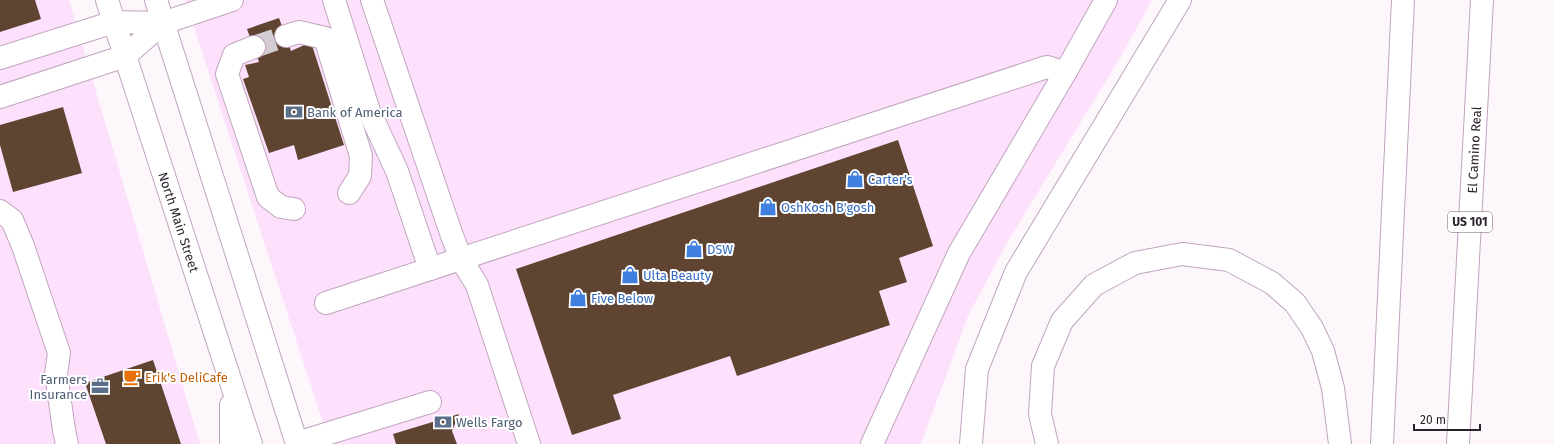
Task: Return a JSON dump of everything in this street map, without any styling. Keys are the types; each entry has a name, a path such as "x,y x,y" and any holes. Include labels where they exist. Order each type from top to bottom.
{"main road":[{"name":"North Main Street","path":"107,0 251,444"},
{"path":"156,0 297,443 430,402"},
{"path":"0,58 114,22 163,23 232,0"},
{"path":"334,0 369,111 397,171 430,269"},
{"path":"372,0 461,259 477,285 529,444"},
{"path":"872,444 959,253 1065,73 1106,0"},
{"path":"972,444 977,369 1016,272 1180,0"},
{"path":"1382,444 1403,0"},
{"name":"El Camino Real","path":"1458,444 1482,0"},
{"path":"0,97 125,56 163,23"},
{"path":"286,36 299,32 325,38 361,156 360,176 349,193"},
{"path":"254,47 234,55 227,74 268,197 281,207 294,209"},
{"path":"326,304 1048,67 1065,73"},
{"path":"0,211 12,220 23,246 60,353 56,374 67,444"},
{"path":"1047,444 1040,414 1043,366 1062,321 1094,285 1135,263 1182,254 1229,260 1272,282 1295,303 1312,328 1323,351 1333,388 1340,444"},
{"path":"230,382 231,444"}],"shaded area":[{"path":"0,0 69,0 200,444 0,444"},
{"path":"185,0 1152,0 1120,58 1008,241 968,316 921,444 330,444"}],"building":[{"path":"0,0 35,0 41,19 0,32"},
{"name":"Bank of America","path":"279,18 291,51 311,42 344,145 298,160 294,145 269,153 243,79 249,77 245,65 259,62 247,29"},
{"path":"63,107 82,173 13,192 0,145 0,125"},
{"path":"898,140 933,246 899,258 907,282 879,291 890,325 737,376 730,356 613,395 621,419 572,435 516,269"},
{"path":"153,360 181,444 106,444 85,383"},
{"name":"Wells Fargo","path":"459,414 452,431 457,444 396,444 393,434"}],"tunnel":[{"path":"254,47 286,36"}],"place":[{"name":"Bank of America","path":"294,112"},
{"name":"Carter's","path":"855,179"},
{"name":"OshKosh B'gosh","path":"768,207"},
{"name":"DSW","path":"694,249"},
{"name":"Ulta Beauty","path":"630,275"},
{"name":"Five Below","path":"578,298"},
{"name":"Erik's DeliCafe","path":"132,377"},
{"name":"Farmers Insurance","path":"100,386"},
{"name":"Wells Fargo","path":"443,422"}]}
